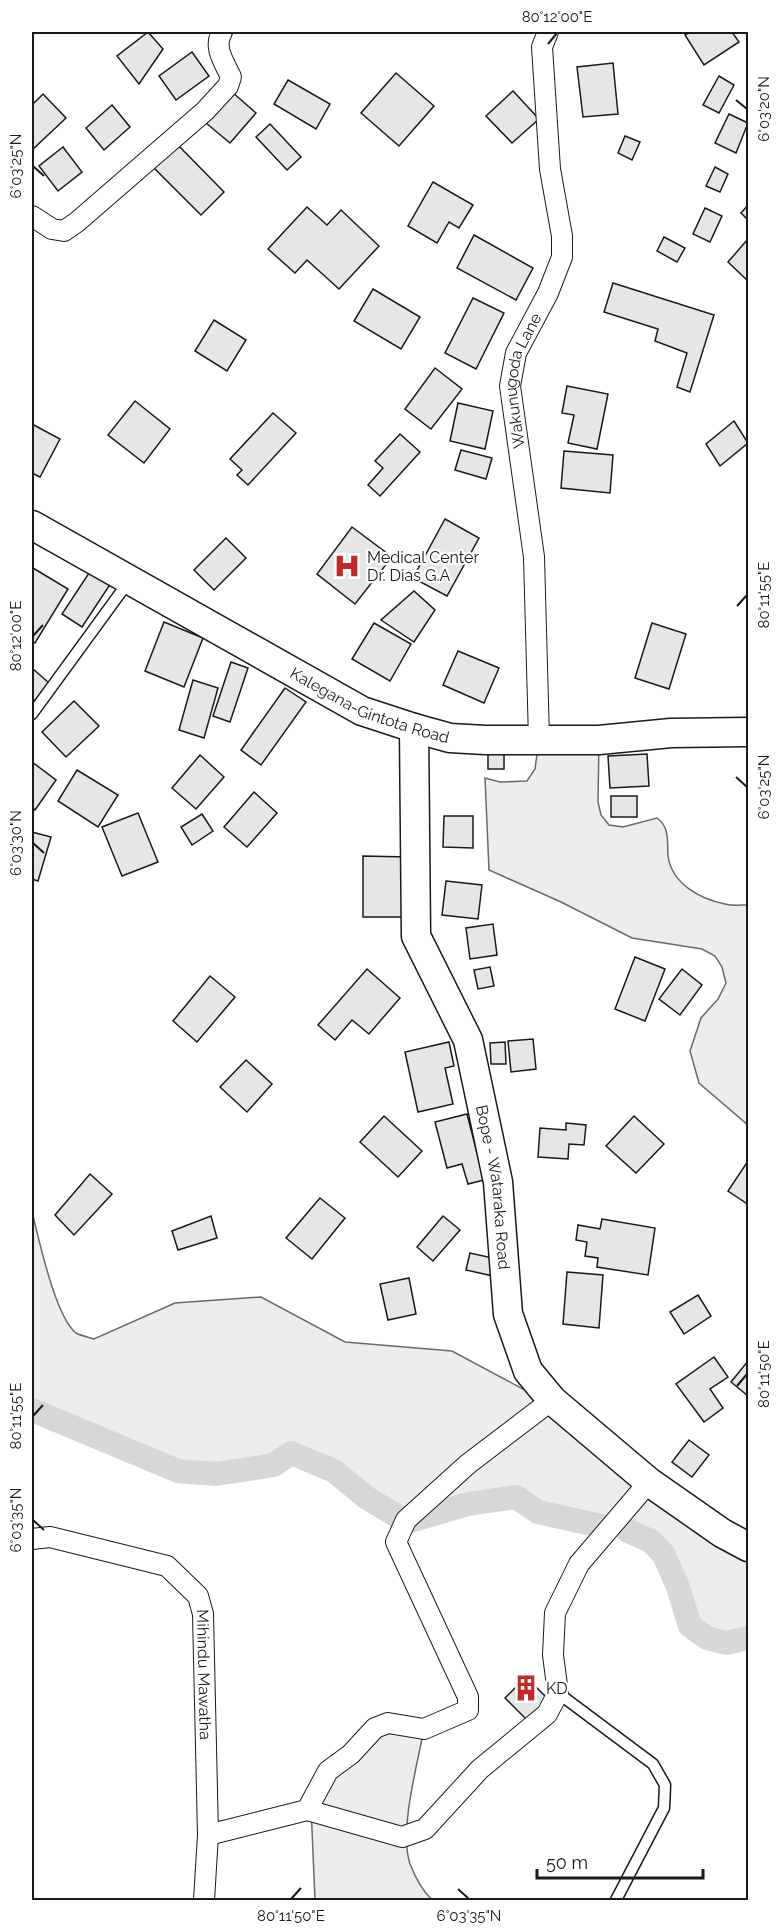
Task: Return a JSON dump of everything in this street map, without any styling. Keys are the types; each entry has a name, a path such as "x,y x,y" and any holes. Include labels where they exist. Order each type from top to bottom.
{"street":[{"path":"32,216 52,229 64,231 205,111 228,86 231,77 218,48 218,38 222,32"},
{"name":"Wakunugoda Lane","path":"539,739 534,557 510,386 516,353 548,293 562,257 562,236 550,169 542,47 548,32"},
{"name":"Kalegana-Gintota Road","path":"32,525 362,711 414,728 450,738 485,741 598,740 671,733 748,732"},
{"name":"Bope - Wataraka Road","path":"414,728 416,936 468,1040 498,1182 508,1314 528,1371 552,1400 648,1482 722,1533 748,1547"},
{"path":"307,1810 328,1771 351,1755 375,1728 388,1724 423,1729 468,1710 468,1696 396,1542 406,1520 468,1464 552,1400"},
{"path":"208,1835 307,1810 402,1837 425,1829 480,1769 547,1713 558,1693 553,1655 555,1613 579,1564 648,1482"},
{"name":"Mihindu Mawatha","path":"32,1539 50,1537 167,1566 198,1596 203,1614 208,1835 204,1900"}],"lane":[{"path":"32,714 130,580"},
{"path":"558,1693 653,1764 665,1785 664,1808 616,1900"}],"shaded area":[{"path":"539,739 599,740 598,802 601,815 609,825 623,827 657,818 666,830 668,856 675,875 681,882 697,894 716,902 748,905 748,1125 699,1083 690,1051 701,1018 718,999 726,983 722,967 715,956 702,949 632,938 561,902 489,870 485,778 500,782 527,781 535,769"},
{"path":"32,1212 43,1258 61,1311 68,1324 80,1335 94,1339 175,1303 261,1297 345,1342 452,1351 549,1403 748,1551 748,1638 726,1643 707,1638 690,1626 678,1587 664,1555 651,1541 631,1534 579,1530 538,1512 517,1497 468,1504 408,1523 379,1506 335,1471 291,1453 274,1465 216,1474 178,1471 33,1411"},
{"path":"375,1728 424,1729 410,1798 407,1850 414,1874 432,1900 315,1900 311,1806"}],"building":[{"path":"148,32 163,49 139,84 117,56"},
{"path":"690,32 732,32 739,42 704,65 685,35"},
{"path":"192,52 209,76 176,100 159,76"},
{"path":"613,63 618,114 583,117 577,67"},
{"path":"396,73 434,106 399,146 361,113"},
{"path":"719,76 734,85 719,113 703,105"},
{"path":"288,80 330,104 316,129 274,104"},
{"path":"513,91 539,119 512,143 486,116"},
{"path":"232,92 256,113 230,143 206,123"},
{"path":"43,94 66,118 32,150 32,105"},
{"path":"112,105 130,127 104,150 86,128"},
{"path":"729,114 748,123 736,153 715,143"},
{"path":"270,124 301,157 287,170 256,137"},
{"path":"625,136 640,142 632,160 618,153"},
{"path":"174,141 224,192 201,215 150,164"},
{"path":"63,147 82,172 58,191 39,166"},
{"path":"715,167 728,174 720,192 706,186"},
{"path":"433,182 473,205 459,228 449,222 437,243 408,226"},
{"path":"748,205 748,220 741,213"},
{"path":"307,207 327,225 341,210 379,246 339,289 307,260 295,273 268,249"},
{"path":"705,208 722,216 710,242 693,234"},
{"path":"474,235 533,268 516,300 457,268"},
{"path":"664,237 685,248 677,262 657,251"},
{"path":"748,239 748,281 728,262"},
{"path":"613,283 714,315 690,392 677,387 687,353 655,341 658,329 604,312"},
{"path":"373,289 420,317 401,349 354,321"},
{"path":"473,298 504,313 476,369 445,353"},
{"path":"214,320 246,340 227,371 195,351"},
{"path":"435,368 462,389 431,429 405,409"},
{"path":"567,386 608,394 597,449 568,443 574,415 562,413"},
{"path":"135,401 170,429 144,463 108,435"},
{"path":"458,403 493,411 485,449 450,441"},
{"path":"273,413 296,433 248,485 237,475 242,470 230,459"},
{"path":"734,421 748,443 720,466 706,444"},
{"path":"32,424 60,439 40,477 32,473"},
{"path":"400,434 420,452 380,496 368,485 383,468 375,461"},
{"path":"461,450 492,458 486,479 455,470"},
{"path":"564,451 613,455 610,493 561,488"},
{"path":"445,519 479,538 447,596 413,578"},
{"path":"352,527 392,557 355,604 317,574"},
{"path":"226,538 246,558 214,590 194,570"},
{"path":"33,568 68,589 35,643 32,641"},
{"path":"91,570 111,583 82,627 62,614"},
{"path":"414,591 435,610 414,642 381,620"},
{"path":"164,622 203,638 184,687 145,671"},
{"path":"374,623 411,644 390,681 352,659"},
{"path":"652,623 686,634 669,689 635,678"},
{"path":"458,651 499,668 484,703 443,685"},
{"path":"231,662 248,668 230,722 213,716"},
{"path":"32,668 49,683 32,704"},
{"path":"193,680 218,688 204,738 179,730"},
{"path":"285,688 306,702 261,765 241,750"},
{"path":"74,701 99,726 66,757 42,732"},
{"path":"488,753 504,753 504,769 488,769"},
{"path":"647,754 649,786 610,788 608,756"},
{"path":"200,755 224,777 196,809 172,788"},
{"path":"32,762 56,780 35,810 32,807"},
{"path":"77,770 118,795 98,827 58,801"},
{"path":"254,792 277,813 247,847 224,827"},
{"path":"611,796 637,796 637,817 611,817"},
{"path":"138,813 158,862 122,876 102,827"},
{"path":"202,814 213,831 192,845 181,827"},
{"path":"444,816 473,816 473,848 443,847"},
{"path":"32,832 51,837 38,881 32,879"},
{"path":"363,856 408,857 408,917 363,917"},
{"path":"446,881 482,885 478,919 442,915"},
{"path":"493,924 497,955 470,959 466,928"},
{"path":"635,957 665,969 645,1021 615,1009"},
{"path":"490,967 494,986 478,989 474,970"},
{"path":"367,969 400,998 369,1034 352,1020 335,1040 318,1025"},
{"path":"682,969 702,985 680,1015 659,999"},
{"path":"210,976 235,997 197,1042 173,1021"},
{"path":"533,1039 536,1069 511,1072 508,1041"},
{"path":"449,1042 454,1066 445,1068 453,1104 418,1112 405,1052"},
{"path":"505,1042 506,1064 491,1064 490,1043"},
{"path":"246,1060 272,1084 247,1112 220,1087"},
{"path":"467,1114 484,1180 468,1184 462,1164 447,1168 435,1122"},
{"path":"384,1116 422,1151 398,1177 360,1142"},
{"path":"634,1116 664,1144 636,1173 606,1146"},
{"path":"566,1123 586,1125 584,1145 569,1144 568,1159 538,1157 540,1128 566,1130"},
{"path":"748,1161 748,1200 746,1203 728,1191"},
{"path":"90,1174 112,1194 74,1235 55,1215"},
{"path":"320,1198 345,1218 312,1259 286,1238"},
{"path":"211,1216 217,1238 178,1250 172,1231"},
{"path":"443,1216 460,1230 433,1261 417,1247"},
{"path":"602,1219 655,1228 648,1275 597,1267 598,1258 585,1256 587,1242 576,1240 578,1225 600,1229"},
{"path":"470,1253 497,1259 493,1276 466,1270"},
{"path":"567,1272 603,1275 599,1328 563,1324"},
{"path":"409,1278 416,1314 388,1320 380,1284"},
{"path":"698,1295 711,1316 684,1334 670,1312"},
{"path":"714,1357 728,1377 710,1389 723,1408 704,1422 676,1384"},
{"path":"748,1361 748,1396 731,1382"},
{"path":"689,1440 709,1455 692,1477 672,1462"},
{"name":"KD","path":"526,1677 548,1699 527,1720 505,1698"}],"waterway":[{"path":"32,1410 178,1471 216,1474 274,1465 291,1453 334,1471 367,1498 397,1516"},
{"path":"410,1521 468,1504 516,1497 538,1512 601,1526"},
{"path":"628,1531 651,1541 664,1555 678,1587 690,1626 707,1638 726,1643 748,1638"}],"place":[{"name":"Medical Center Dr. Dias G.A","path":"347,566"},
{"name":"KD","path":"526,1688"}]}
